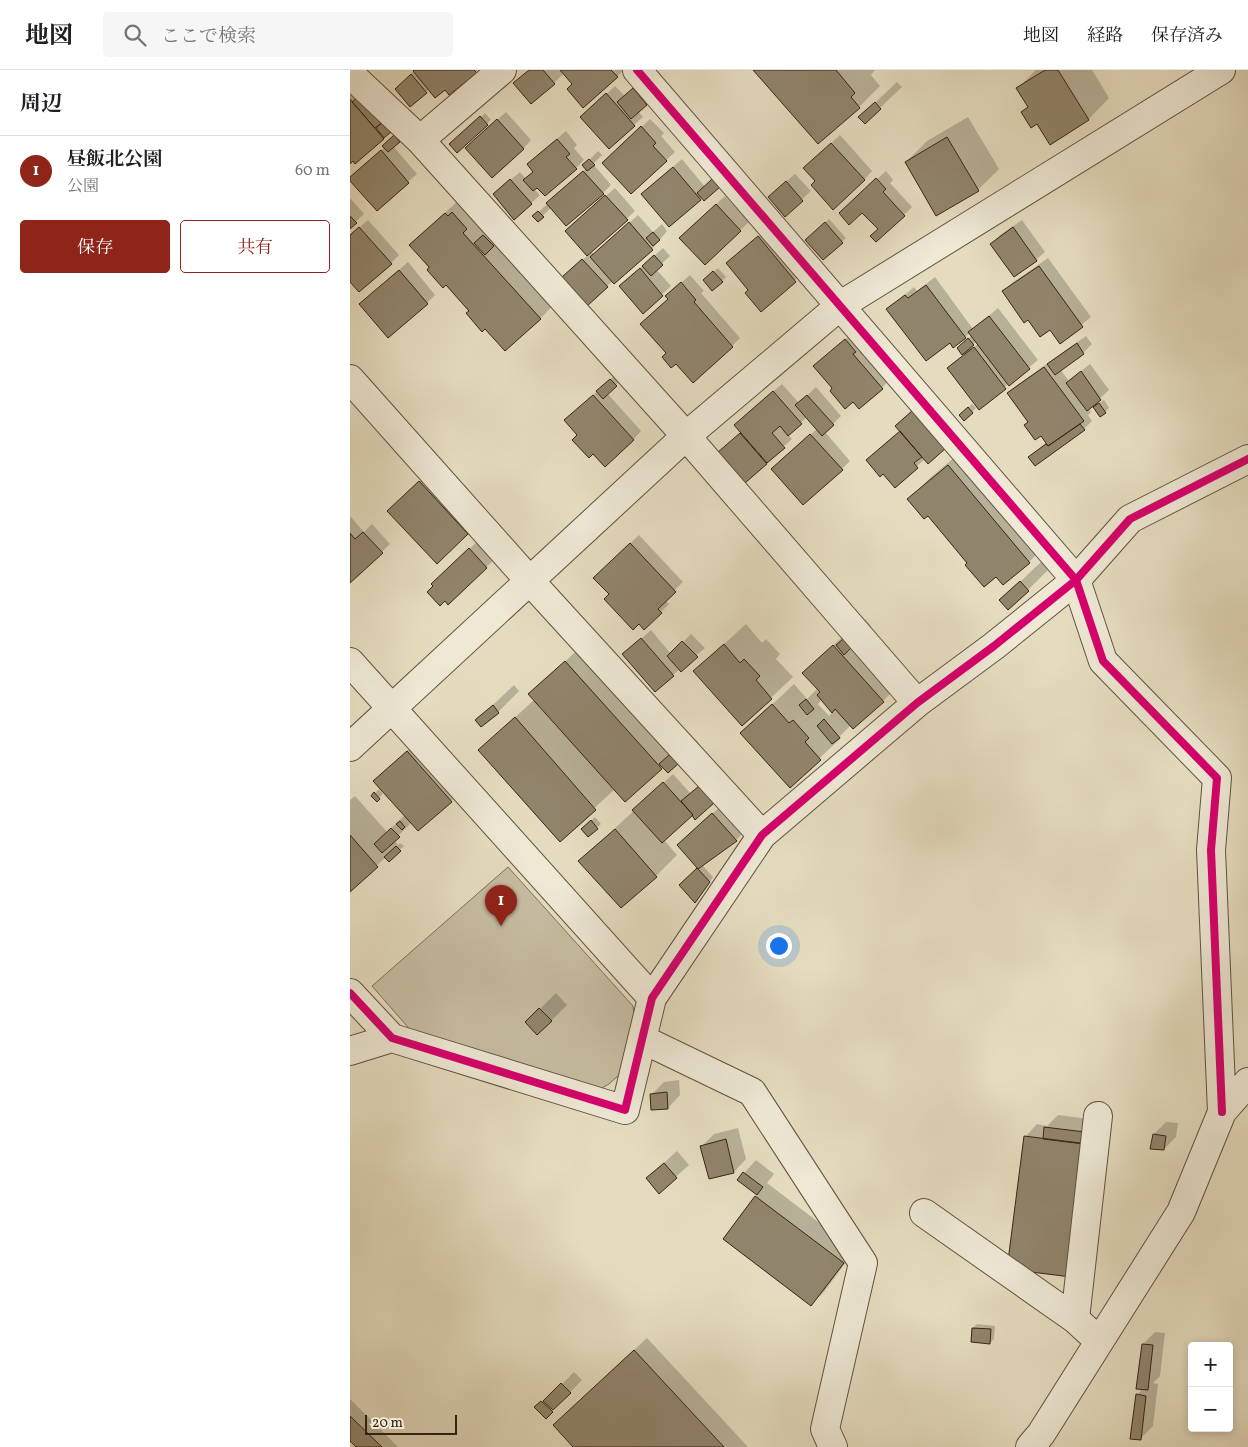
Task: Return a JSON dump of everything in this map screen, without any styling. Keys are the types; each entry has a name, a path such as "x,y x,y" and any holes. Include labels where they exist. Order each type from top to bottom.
{"street":[{"path":"420,140 502,70"},
{"path":"638,70 1076,580 1103,661 1217,778 1211,850 1222,1112"},
{"path":"350,747 686,436 840,305 1221,70"},
{"path":"350,74 420,140 686,436 918,703"},
{"path":"350,379 529,580 762,835"},
{"path":"350,993 392,1038 625,1110 652,998 762,835 918,703 994,646 1076,580 1130,519 1248,459"},
{"path":"350,662 652,998"},
{"path":"350,1051 392,1038"},
{"path":"642,1039 752,1092 863,1263 825,1429 834,1447"},
{"path":"1030,1447 1041,1434 1181,1212 1222,1112 1248,1082"},
{"path":"1075,1319 1098,1116"},
{"path":"924,1213 1075,1319 1099,1341"}],"shaded area":[{"path":"508,867 633,1006 634,1015 619,1075 600,1089 413,1033 372,986"}],"building":[{"path":"414,70 474,70 477,73 449,95 445,90 435,98"},
{"path":"529,70 543,70 555,84 531,104 513,83"},
{"path":"560,70 611,70 618,77 583,108 567,89 572,84"},
{"path":"753,70 836,70 855,93 851,97 860,108 818,144"},
{"path":"1045,70 1058,70 1089,120 1050,145 1037,124 1031,128 1021,112 1028,107 1016,88"},
{"path":"411,74 427,93 410,107 395,89"},
{"path":"633,88 647,105 631,119 617,102"},
{"path":"606,93 635,126 609,149 580,117"},
{"path":"360,95 383,122 375,128 352,102"},
{"path":"350,99 384,139 355,164 353,161 350,164"},
{"path":"875,102 881,109 865,124 858,117"},
{"path":"480,116 488,125 457,153 449,144"},
{"path":"497,119 524,149 492,178 465,148"},
{"path":"383,122 391,132 384,138 376,128"},
{"path":"641,126 656,143 653,146 667,161 631,194 602,163"},
{"path":"394,135 400,142 388,152 382,146"},
{"path":"947,137 979,191 936,216 905,162"},
{"path":"557,139 570,154 566,157 577,169 545,196 537,188 533,191 523,180 533,172 527,164"},
{"path":"831,143 865,180 833,210 811,185 815,181 803,168"},
{"path":"381,150 409,183 377,211 350,181 350,177"},
{"path":"589,159 595,165 587,171 582,165"},
{"path":"673,167 701,200 669,227 641,194"},
{"path":"583,171 604,194 566,226 546,203"},
{"path":"876,178 886,189 883,192 905,216 876,242 870,236 878,229 862,213 849,225 839,213"},
{"path":"510,179 532,204 514,220 493,194"},
{"path":"712,179 720,187 704,201 697,193"},
{"path":"786,181 803,201 785,217 768,197"},
{"path":"605,195 628,220 587,256 565,231"},
{"path":"716,204 741,231 705,265 679,238"},
{"path":"538,211 544,217 538,222 532,216"},
{"path":"452,212 467,229 463,233 541,319 505,351 485,329 482,332 466,313 469,311 446,285 443,288 427,270 429,267 409,245 445,213 448,216"},
{"path":"350,216 357,223 350,229"},
{"path":"629,222 653,250 614,284 590,257"},
{"path":"825,222 843,243 823,260 805,240"},
{"path":"359,227 392,264 359,292 350,282 350,235"},
{"path":"1013,227 1037,261 1014,277 990,244"},
{"path":"653,232 660,240 653,246 646,238"},
{"path":"483,235 494,246 485,255 474,243"},
{"path":"758,236 796,282 761,312 745,293 748,290 726,263"},
{"path":"654,255 663,265 651,276 642,266"},
{"path":"582,259 608,287 587,306 562,277"},
{"path":"1039,266 1083,327 1060,344 1050,330 1040,337 1028,320 1024,323 1002,291"},
{"path":"640,268 663,296 643,314 619,286"},
{"path":"399,270 428,304 388,338 359,304"},
{"path":"713,271 723,282 712,291 703,280"},
{"path":"681,282 696,300 694,302 733,347 693,383 676,364 671,368 662,357 666,353 640,324 668,299 665,296"},
{"path":"926,285 966,338 953,348 950,343 926,361 886,309 905,295 908,298"},
{"path":"989,316 1030,369 1009,386 968,332"},
{"path":"968,338 974,345 962,355 957,348"},
{"path":"845,339 856,352 853,354 883,389 859,409 853,402 845,409 830,391 832,388 813,366"},
{"path":"1077,343 1084,354 1055,375 1047,364"},
{"path":"974,347 1006,389 979,410 947,368"},
{"path":"1044,367 1084,421 1048,446 1041,436 1035,440 1024,425 1028,422 1007,393"},
{"path":"1081,371 1101,400 1087,411 1066,383"},
{"path":"610,379 617,386 603,399 596,391"},
{"path":"773,391 802,424 788,436 780,426 772,433 785,448 767,463 734,425"},
{"path":"593,395 634,440 605,467 593,454 589,458 572,440 577,435 564,420"},
{"path":"807,395 834,425 822,436 795,405"},
{"path":"1099,403 1106,413 1100,417 1093,407"},
{"path":"968,407 973,413 964,421 959,415"},
{"path":"913,410 946,448 928,464 895,426"},
{"path":"1080,424 1085,430 1035,466 1028,457 1046,444 1048,446"},
{"path":"900,431 922,457 914,463 918,468 895,488 883,474 880,477 866,460"},
{"path":"740,433 767,464 745,483 718,452"},
{"path":"810,434 843,470 803,505 771,469"},
{"path":"948,465 1030,563 1003,585 996,577 984,587 965,565 967,563 928,516 924,519 907,499"},
{"path":"419,481 468,534 437,564 387,511"},
{"path":"363,532 383,553 350,583 350,533 355,539"},
{"path":"630,543 676,592 658,609 662,613 644,630 639,624 633,630 604,599 609,594 593,578"},
{"path":"469,548 487,568 448,605 445,601 440,606 427,592 433,586 431,584"},
{"path":"1020,581 1029,591 1008,610 999,600"},
{"path":"641,638 674,676 655,692 622,654"},
{"path":"843,639 851,648 844,655 836,645"},
{"path":"682,641 698,657 681,672 667,656"},
{"path":"724,644 740,663 744,659 760,676 756,680 772,699 742,726 693,671"},
{"path":"833,645 884,702 853,729 835,709 832,713 817,695 820,692 802,673"},
{"path":"565,661 662,769 625,802 528,694"},
{"path":"806,699 814,709 807,715 799,705"},
{"path":"772,704 789,723 793,720 809,738 805,742 821,760 790,788 740,733"},
{"path":"493,705 499,713 481,727 475,720"},
{"path":"515,717 596,810 560,842 478,750"},
{"path":"824,719 840,738 832,744 817,726"},
{"path":"407,751 452,802 418,831 373,781"},
{"path":"669,755 678,764 668,773 659,764"},
{"path":"663,782 693,815 662,843 632,810"},
{"path":"699,786 714,803 695,820 681,801"},
{"path":"374,792 380,799 377,802 371,796"},
{"path":"712,813 737,841 698,869 677,845"},
{"path":"591,820 598,829 588,837 581,829"},
{"path":"400,821 405,827 402,830 396,824"},
{"path":"391,828 400,837 382,853 374,844"},
{"path":"615,829 657,877 621,908 578,861"},
{"path":"350,835 378,867 350,892"},
{"path":"396,846 401,851 389,862 384,857"},
{"path":"697,868 710,882 695,903 679,885"},
{"path":"539,1008 552,1021 537,1035 525,1022"},
{"path":"667,1092 668,1109 651,1110 650,1094"},
{"path":"1044,1127 1085,1132 1084,1144 1043,1139"},
{"path":"1153,1134 1166,1136 1164,1150 1150,1149"},
{"path":"1024,1136 1088,1144 1071,1277 1007,1269"},
{"path":"726,1139 734,1173 709,1179 700,1146"},
{"path":"664,1163 677,1178 659,1194 646,1178"},
{"path":"743,1172 763,1187 757,1195 737,1180"},
{"path":"755,1196 844,1263 811,1306 723,1239"},
{"path":"972,1328 991,1329 990,1344 971,1342"},
{"path":"1142,1344 1153,1345 1148,1390 1136,1389"},
{"path":"634,1350 724,1447 573,1447 553,1425"},
{"path":"561,1383 571,1393 553,1410 543,1401"},
{"path":"1136,1394 1146,1396 1141,1440 1130,1439"},
{"path":"541,1401 553,1412 546,1419 534,1407"},
{"path":"350,1416 382,1447 356,1447 350,1441"}],"cycle path":[{"path":"637,70 1076,580 1103,661 1217,778 1211,850 1222,1112"},
{"path":"350,993 392,1038 625,1110 652,998 762,835 917,703 994,646 1076,580 1130,519 1248,459"}],"place":[{"name":"昼飯北公園","path":"501,926"}]}
